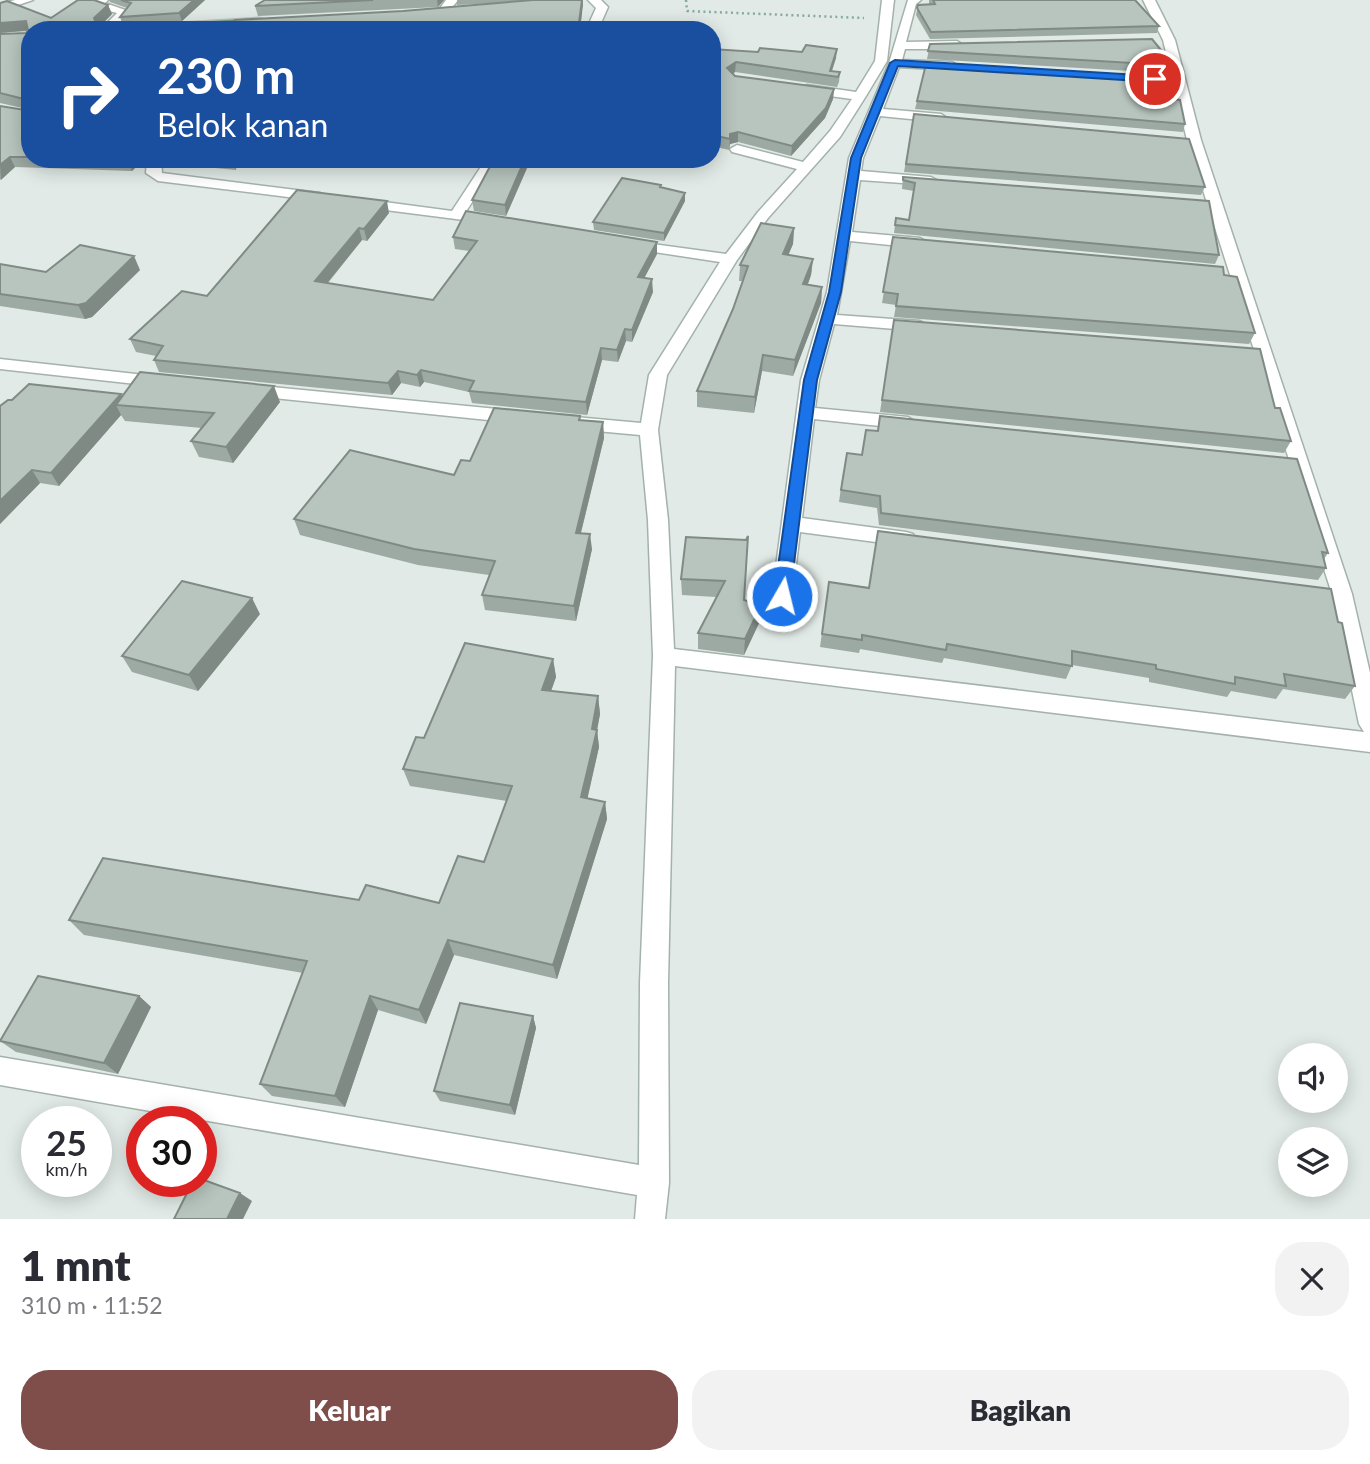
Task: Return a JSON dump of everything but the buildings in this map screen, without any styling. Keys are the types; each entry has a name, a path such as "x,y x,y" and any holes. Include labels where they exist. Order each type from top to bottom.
{"main road":[{"path":"429,12 443,12 455,5"},
{"path":"258,21 270,20"}],"street":[{"path":"0,8 27,0"},
{"path":"102,0 100,6 125,12 116,21"},
{"path":"594,0 603,7 596,21"},
{"path":"1149,0 1170,40 1174,80 1187,139 1229,272 1293,463 1342,594 1370,724"},
{"path":"650,1219 654,1183 654,983 664,656 658,520 649,430 657,375 730,259 763,215 835,134 860,96 881,61 888,7 913,1"},
{"path":"782,596 810,380 835,292 856,158 895,63 913,1"},
{"path":"1156,40 1170,40"},
{"path":"899,46 967,44"},
{"path":"895,63 963,67"},
{"path":"798,87 860,96"},
{"path":"875,112 958,120"},
{"path":"737,149 806,167"},
{"path":"153,168 153,173 158,177 512,224"},
{"path":"457,215 487,168"},
{"path":"853,176 951,183"},
{"path":"844,236 938,245"},
{"path":"607,240 730,259"},
{"path":"827,319 937,328"},
{"path":"0,364 184,384"},
{"path":"34,383 48,371"},
{"path":"239,390 649,430"},
{"path":"807,413 930,425"},
{"path":"792,524 930,542"},
{"path":"1314,591 1342,594"},
{"path":"664,656 1370,742"},
{"path":"0,1071 654,1183"}],"path":[{"path":"686,0 687,11 888,7"}],"route":[{"path":"782,596 810,380 835,292 856,158 895,63 1155,79"}]}
